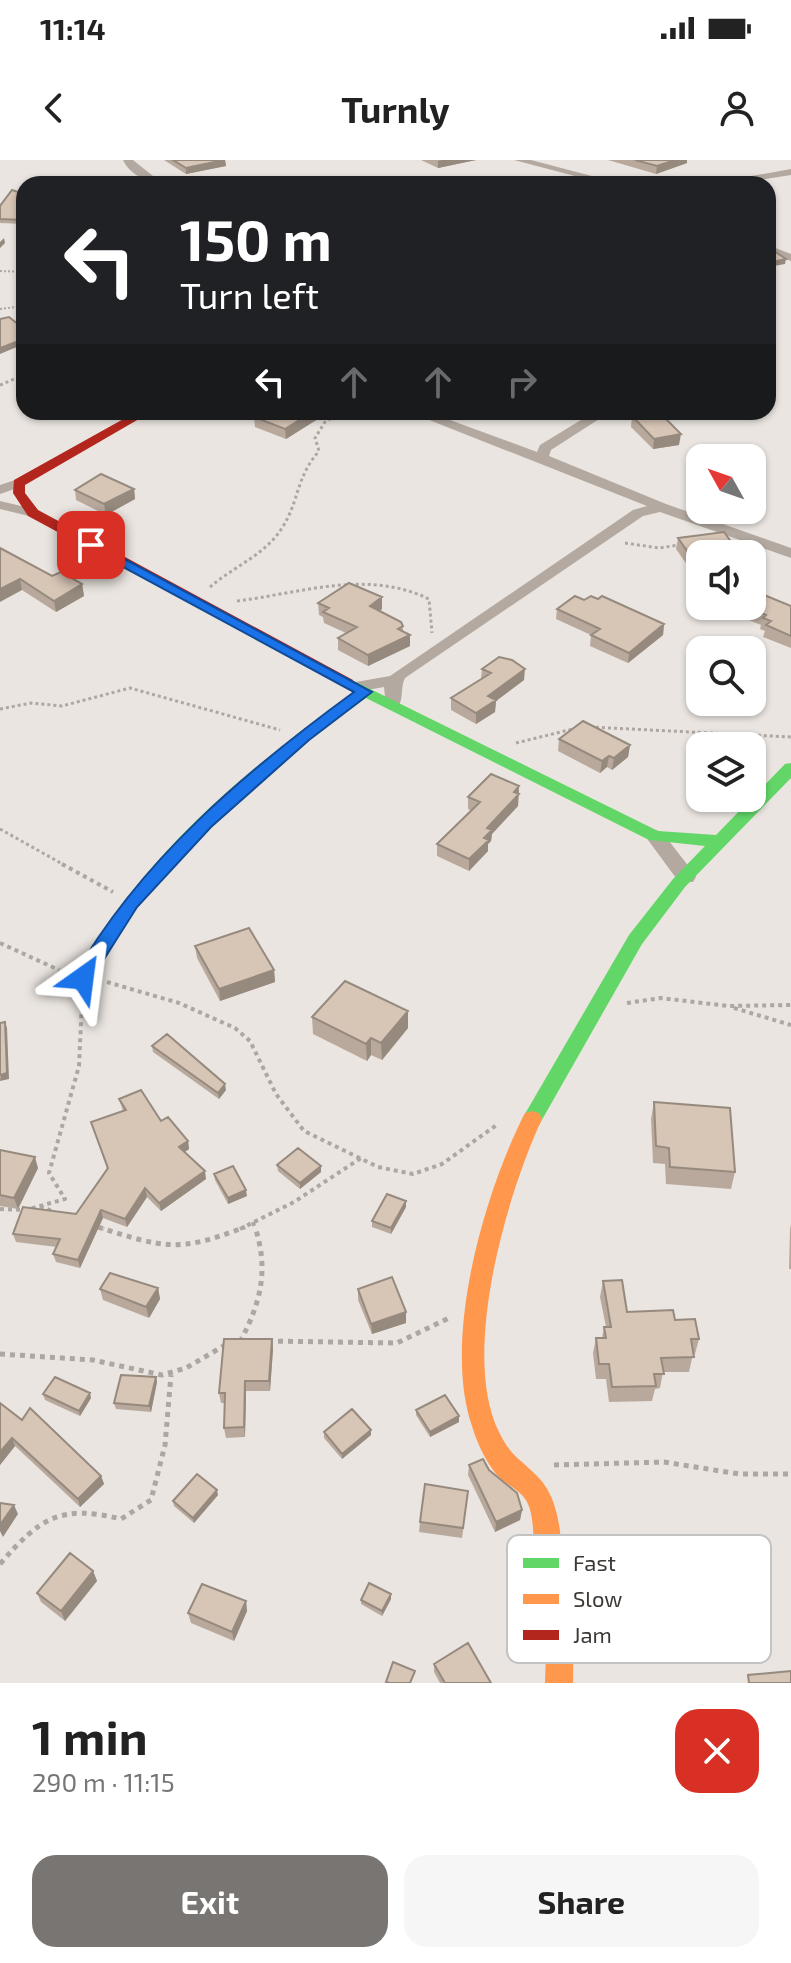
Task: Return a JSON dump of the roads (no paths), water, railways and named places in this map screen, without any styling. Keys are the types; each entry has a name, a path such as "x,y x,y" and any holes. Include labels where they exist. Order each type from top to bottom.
{"street":[{"path":"128,160 146,176"},
{"path":"519,160 584,176"},
{"path":"765,176 791,172"},
{"path":"0,490 131,420"},
{"path":"438,420 542,458 661,507 791,553"},
{"path":"542,458 545,448 590,420"},
{"path":"18,483 19,493 33,513"},
{"path":"0,505 33,513 360,689 655,836 685,841 721,841"},
{"path":"392,703 392,686 396,680 437,646 638,513 661,507"},
{"path":"83,978 131,902 205,823 360,689 396,680"},
{"path":"548,1535 534,1489 504,1465 482,1423 472,1360 490,1232 516,1146 592,1007 635,940 686,877 791,768"},
{"path":"655,836 686,877"},
{"path":"559,1663 559,1683"}]}
